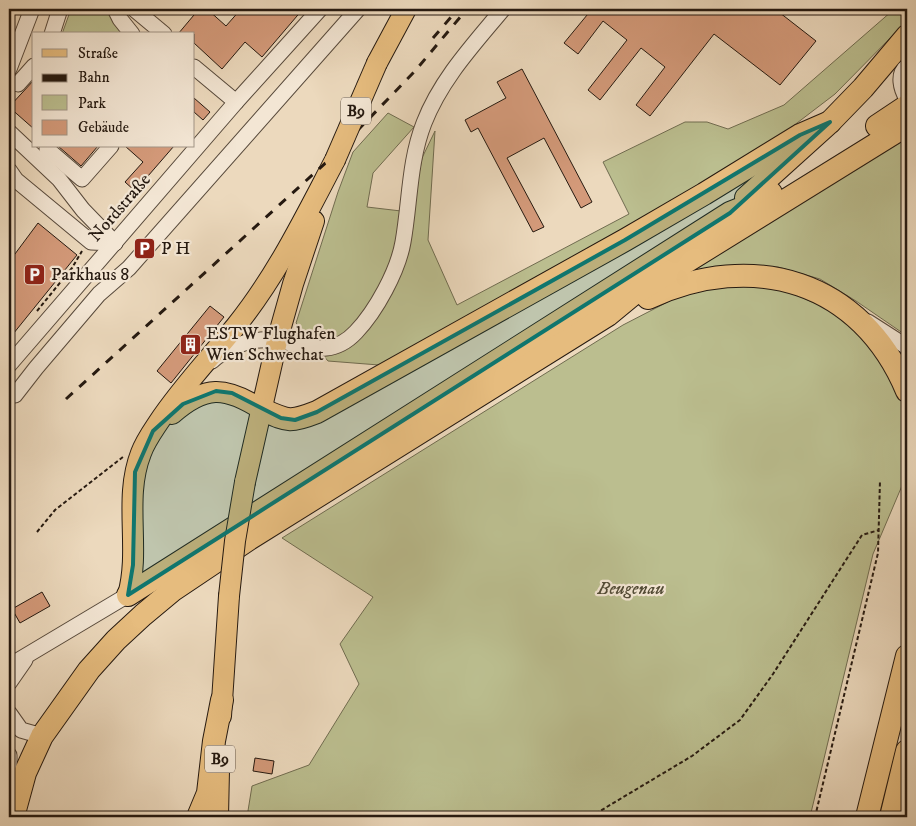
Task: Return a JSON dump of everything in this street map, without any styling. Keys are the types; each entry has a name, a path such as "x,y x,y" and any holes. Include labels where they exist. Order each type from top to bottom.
{"highway":[{"path":"128,595 730,213 830,122 863,88 907,36"},
{"path":"730,213 755,203 907,106"},
{"path":"261,409 281,418 295,420 317,412 633,236 800,135 830,122"},
{"path":"13,817 25,773 42,736 89,670 129,628 173,590 258,534 608,315 631,296 907,125"},
{"path":"608,315 658,293 690,282 744,275 795,283 813,289 835,301 867,326 886,349 907,391"},
{"path":"866,817 907,656"},
{"path":"198,817 208,793 214,741 222,700"},
{"path":"891,817 907,751"}],"main road":[{"name":"B9","path":"218,817 222,700 229,596 235,541 245,482 261,409 293,284 335,160 377,63 406,9"},
{"path":"128,595 133,565 132,493 135,472 149,438 168,408 237,325 273,274 335,160"},
{"path":"149,438 184,404 200,395 216,391 232,393 261,409"}],"street":[{"path":"9,68 32,9"},
{"path":"53,32 60,9"},
{"path":"115,9 120,20 130,32"},
{"path":"134,9 161,32"},
{"name":"Nordstraße","path":"9,366 236,102 320,9"},
{"path":"9,388 15,395 99,294 129,268 358,9"},
{"path":"191,378 215,358 234,347 259,340 327,349 338,346 355,333 375,308 390,279 403,244 415,157 424,124 437,96 456,65 503,9"},
{"path":"907,66 904,68 900,79 903,93 907,99"},
{"path":"18,84 32,68"},
{"path":"195,68 236,102"},
{"path":"9,132 59,179 83,210 115,243"},
{"path":"47,149 82,179 109,148"},
{"path":"9,170 16,180 91,242 115,243"},
{"path":"835,301 907,347"},
{"path":"9,666 128,595"},
{"path":"9,683 27,656"},
{"path":"9,713 21,730 42,736 9,789"},
{"path":"9,755 9,789"}],"path":[{"path":"37,311 80,258 82,251"},
{"path":"37,532 55,510 149,438"},
{"path":"815,817 878,553 880,480"},
{"path":"590,817 692,756 740,720 862,536 879,530"}],"highlighted area":[{"path":"830,122 730,213 128,595 133,565 135,472 153,431 183,404 216,391 232,393 281,418 295,420 317,412 625,240 800,135"}],"green space":[{"path":"71,9 107,9 121,32 63,32"},
{"path":"890,9 907,9 907,21 835,94 780,136 719,176 379,365 328,361 296,323 338,192 353,152 388,113 414,127 373,173 367,207 401,211 414,201 422,158 435,131 428,240 457,305 629,214 603,162 685,122 707,122 728,129 784,105 892,11"},
{"path":"907,135 907,336 820,279 778,267 735,266 693,274 691,269"},
{"name":"Beugenau","path":"736,283 776,286 844,316 892,373 907,407 907,474 873,554 810,817 247,817 252,786 309,765 359,684 340,644 373,597 282,538 623,325 685,293"}],"building":[{"path":"199,9 207,9 226,26 241,9 303,9 262,57 245,42 222,69 195,44 195,32 180,32"},
{"path":"592,9 775,9 816,41 780,85 714,34 650,116 636,105 665,67 641,48 600,100 588,90 627,40 603,21 578,54 564,43"},
{"path":"522,69 592,202 581,208 544,138 507,158 544,227 533,232 478,128 471,132 465,120 506,98 497,82"},
{"path":"32,82 32,127 9,107"},
{"path":"195,99 210,112 203,120 195,113"},
{"path":"60,148 96,148 81,166"},
{"path":"127,148 172,148 135,191 125,182 143,162"},
{"name":"Parkhaus 8","path":"38,223 77,255 9,339 9,262"},
{"name":"ESTW Flughafen Wien Schwechat","path":"210,306 224,317 171,383 157,371"},
{"path":"42,592 50,606 20,623 12,609"},
{"path":"255,758 274,761 272,774 253,771"}],"railway":[{"path":"433,38 458,9"},
{"path":"66,399 331,158 415,71 467,9"}],"place":[{"name":"P H","path":"145,249"},
{"name":"Parkhaus 8","path":"35,275"},
{"name":"ESTW Flughafen Wien Schwechat","path":"190,344"}]}
